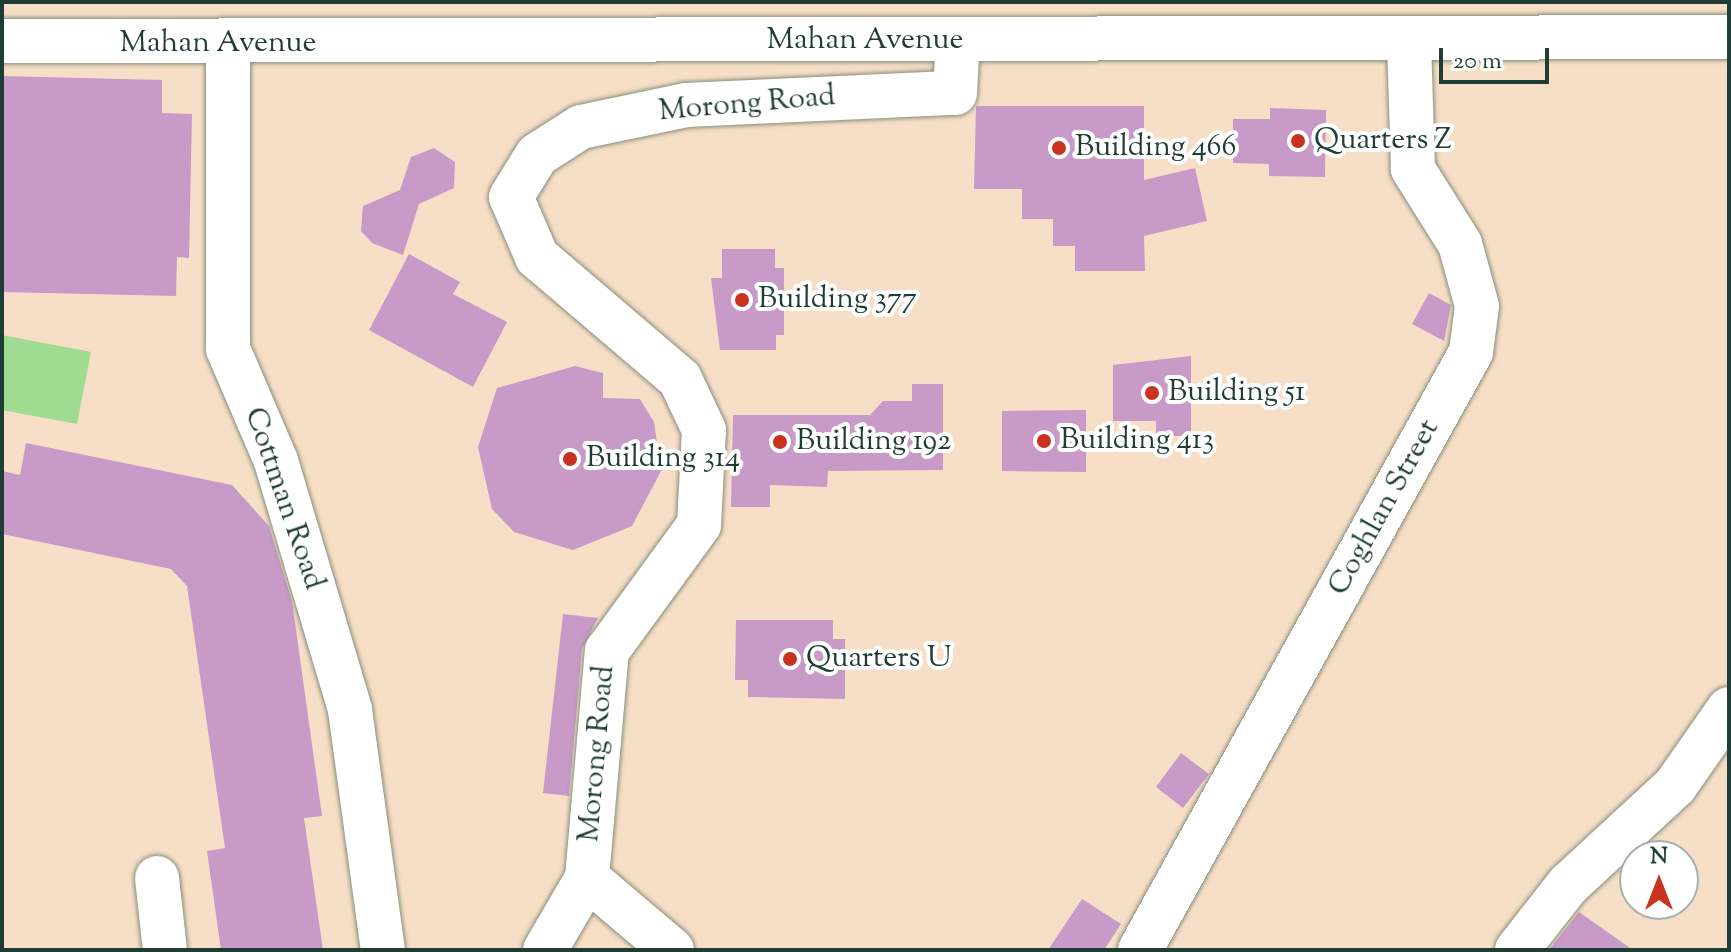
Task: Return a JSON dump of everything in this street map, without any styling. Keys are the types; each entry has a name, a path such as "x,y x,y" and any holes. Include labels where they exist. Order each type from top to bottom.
{"street":[{"name":"Mahan Avenue","path":"2,41 228,45 1729,37"},
{"name":"Morong Road","path":"672,950 587,878 607,651 699,525 704,430 680,379 661,359 537,257 511,197 537,155 581,127 686,105 955,93 958,40"},
{"name":"Coghlan Street","path":"1140,950 1471,352 1477,306 1460,244 1413,169 1409,41"},
{"name":"Cottman Road","path":"228,45 228,349 276,461 350,710 383,950"},
{"path":"1517,950 1568,885 1675,786 1729,709"},
{"path":"157,878 165,950"},
{"path":"545,950 587,878"}],"green space":[{"path":"2,335 91,352 77,424 2,410"}],"building":[{"path":"2,76 162,80 162,113 192,114 189,258 177,257 176,296 2,292"},
{"name":"Building 466","path":"976,106 1144,106 1144,180 1195,168 1207,221 1144,236 1145,271 1075,271 1075,246 1053,246 1053,219 1022,219 1022,189 974,189"},
{"name":"Quarters Z","path":"1270,108 1326,110 1325,177 1269,176 1269,164 1233,163 1233,119 1270,119"},
{"path":"434,148 455,162 454,188 419,204 403,255 372,243 361,231 363,206 400,190 411,157"},
{"name":"Building 377","path":"722,249 775,249 775,268 784,268 784,335 776,335 776,350 720,350 711,278 722,278"},
{"path":"409,254 460,282 453,294 507,322 473,387 369,330"},
{"path":"1429,293 1451,305 1444,341 1412,324"},
{"name":"Building 51","path":"1191,356 1191,436 1156,436 1156,421 1113,421 1113,365"},
{"name":"Building 314","path":"575,366 603,373 603,398 640,399 654,422 661,471 632,526 573,550 514,532 492,509 478,447 497,388"},
{"path":"912,384 943,384 943,470 828,471 827,487 770,485 770,507 731,507 733,415 870,415 883,401 912,401"},
{"name":"Building 413","path":"1086,410 1086,472 1002,471 1002,411"},
{"path":"26,443 232,485 269,526 292,601 322,816 304,818 323,950 221,950 207,851 225,848 187,586 171,569 2,534 2,471 20,475"},
{"path":"563,614 598,618 582,649 569,796 543,793"},
{"name":"Quarters U","path":"736,620 833,620 833,639 845,639 845,699 748,697 748,680 735,680"},
{"path":"1181,753 1209,774 1183,808 1156,787"},
{"path":"1082,899 1121,924 1104,950 1048,950"},
{"path":"1579,912 1633,950 1549,950"}],"place":[{"name":"Quarters Z","path":"1298,141"},
{"name":"Building 466","path":"1059,148"},
{"name":"Building 377","path":"742,300"},
{"name":"Building 51","path":"1152,393"},
{"name":"Building 413","path":"1044,441"},
{"name":"Building 192","path":"780,442"},
{"name":"Building 314","path":"570,459"},
{"name":"Quarters U","path":"790,659"}]}
